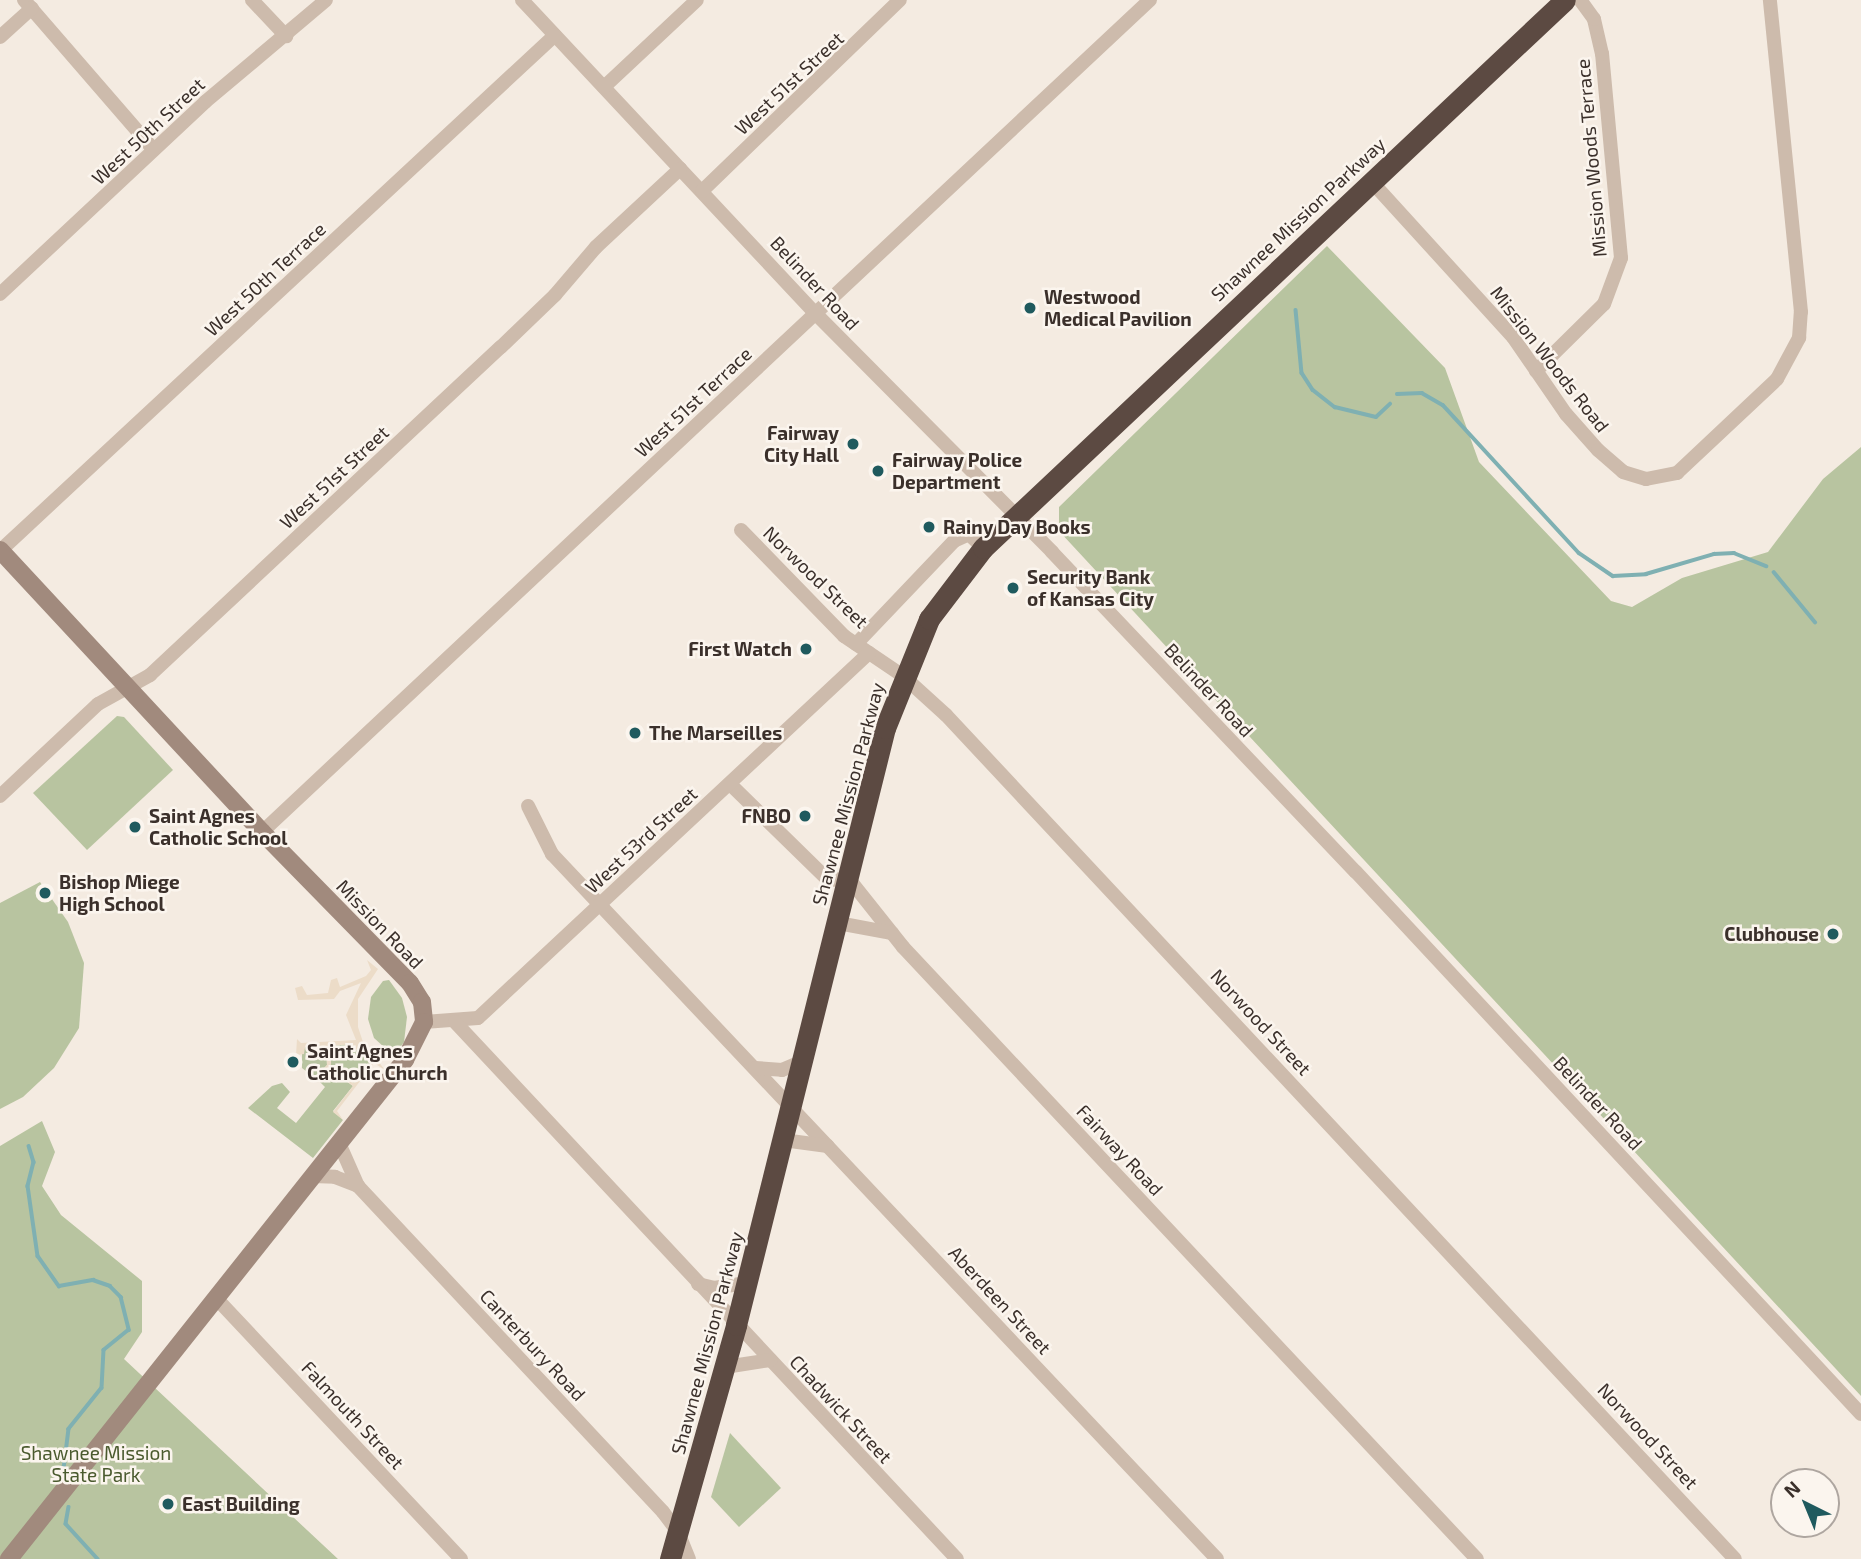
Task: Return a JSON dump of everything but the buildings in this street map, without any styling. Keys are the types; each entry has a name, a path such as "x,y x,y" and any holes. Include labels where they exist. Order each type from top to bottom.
{"highway":[{"name":"Shawnee Mission Parkway","path":"670,1559 747,1283 885,728 903,676 929,619 983,548 1014,517 1565,0"}],"main road":[{"name":"Mission Road","path":"0,550 262,832 410,983 422,1002 424,1022"},
{"path":"9,1559 405,1060 424,1022"}],"street":[{"path":"252,0 286,36"},
{"name":"West 50th Street","path":"0,295 154,150 326,0"},
{"name":"Belinder Road","path":"523,0 815,313 1365,883 1861,1414"},
{"path":"604,87 697,0"},
{"name":"West 51st Street","path":"702,191 900,0"},
{"name":"West 51st Terrace","path":"262,832 1150,0"},
{"name":"Mission Woods Terrace","path":"1536,371 1604,304 1621,258 1602,54 1594,19 1580,0"},
{"name":"Mission Woods Road","path":"1370,181 1513,337 1598,450 1623,472 1646,478 1666,477 1687,467 1788,364 1799,338 1801,312 1770,0"},
{"path":"0,37 28,4 79,68 154,150"},
{"name":"West 50th Terrace","path":"0,550 555,36"},
{"name":"West 51st Street","path":"0,796 98,704 150,675 501,347 555,295 596,247 680,169"},
{"name":"Norwood Street","path":"741,530 856,644 903,676 956,725 1735,1559"},
{"path":"856,644 954,541 969,534 983,548"},
{"name":"West 53rd Street","path":"424,1022 455,1022 478,1018 869,653"},
{"path":"730,784 828,880 849,878"},
{"name":"Aberdeen Street","path":"528,806 547,848 1217,1559"},
{"name":"Fairway Road","path":"849,878 892,933 1477,1559"},
{"path":"838,923 892,933"},
{"name":"Chadwick Street","path":"455,1022 957,1559"},
{"path":"755,1068 782,1070 803,1061"},
{"path":"783,1140 828,1146"},
{"name":"Canterbury Road","path":"339,1143 358,1186 678,1532"},
{"path":"312,1177 335,1177 358,1186"},
{"path":"698,1284 714,1288 747,1283"},
{"name":"Falmouth Street","path":"216,1298 461,1559"},
{"path":"725,1367 770,1360"},
{"path":"678,1532 689,1559"}],"green space":[{"path":"1327,246 1445,368 1479,462 1611,601 1632,607 1682,578 1768,552 1823,479 1861,447 1861,1396 1059,531 1059,507"},
{"path":"117,716 124,717 173,770 87,850 33,793"},
{"path":"40,882 68,922 84,963 79,1028 54,1068 23,1097 0,1109 0,903"},
{"path":"389,980 402,998 407,1017 404,1042 394,1056 374,1038 368,1019 371,997 383,981"},
{"path":"353,1044 345,1047 347,1055 361,1048 373,1060 354,1083 331,1065 330,1045"},
{"path":"326,1046 327,1065 315,1078 302,1068 302,1054 305,1047"},
{"path":"331,1070 353,1086 333,1111 343,1120 313,1158 248,1108 272,1086 282,1083 290,1092 277,1108 296,1123 325,1087 319,1081"},
{"name":"Shawnee Mission State Park","path":"42,1121 55,1152 42,1186 61,1215 142,1281 142,1332 124,1359 338,1559 0,1559 0,1146"},
{"path":"730,1433 781,1488 739,1527 711,1497"}],"shaded area":[{"path":"367,960 378,969 358,999 358,1027 363,1042 385,1070 374,1063 337,1111 343,1120 333,1112 353,1086 331,1070 319,1081 315,1078 327,1065 326,1046 305,1047 304,1054 296,1055 297,1039 301,1043 356,1040 346,1015 361,983 340,991 334,999 298,1000 295,988 302,986 307,995 328,993 331,980 337,978 340,987 366,976 371,970","holes":["353,1044 342,1048 343,1055 361,1048 373,1060 354,1083 331,1065 330,1046"]}],"waterway":[{"path":"1296,310 1302,373 1313,390 1335,407 1376,417 1390,404"},
{"path":"1397,394 1422,393 1443,405 1579,553 1613,576 1646,574 1714,554 1734,553 1767,566"},
{"path":"1774,572 1815,622"},
{"path":"29,1146 34,1162 28,1186 38,1256 59,1286 93,1280 110,1286 121,1297 129,1330 104,1350 102,1388 69,1429 64,1469"},
{"path":"69,1507 66,1524 98,1559"}],"place":[{"name":"Westwood Medical Pavilion","path":"1030,308"},
{"name":"Fairway City Hall","path":"853,444"},
{"name":"Fairway Police Department","path":"878,471"},
{"name":"Rainy Day Books","path":"929,527"},
{"name":"Security Bank of Kansas City","path":"1013,588"},
{"name":"First Watch","path":"806,649"},
{"name":"The Marseilles","path":"635,733"},
{"name":"FNBO","path":"805,816"},
{"name":"Saint Agnes Catholic School","path":"135,827"},
{"name":"Bishop Miege High School","path":"45,893"},
{"name":"Clubhouse","path":"1833,934"},
{"name":"Saint Agnes Catholic Church","path":"293,1062"},
{"name":"East Building","path":"168,1504"}]}
